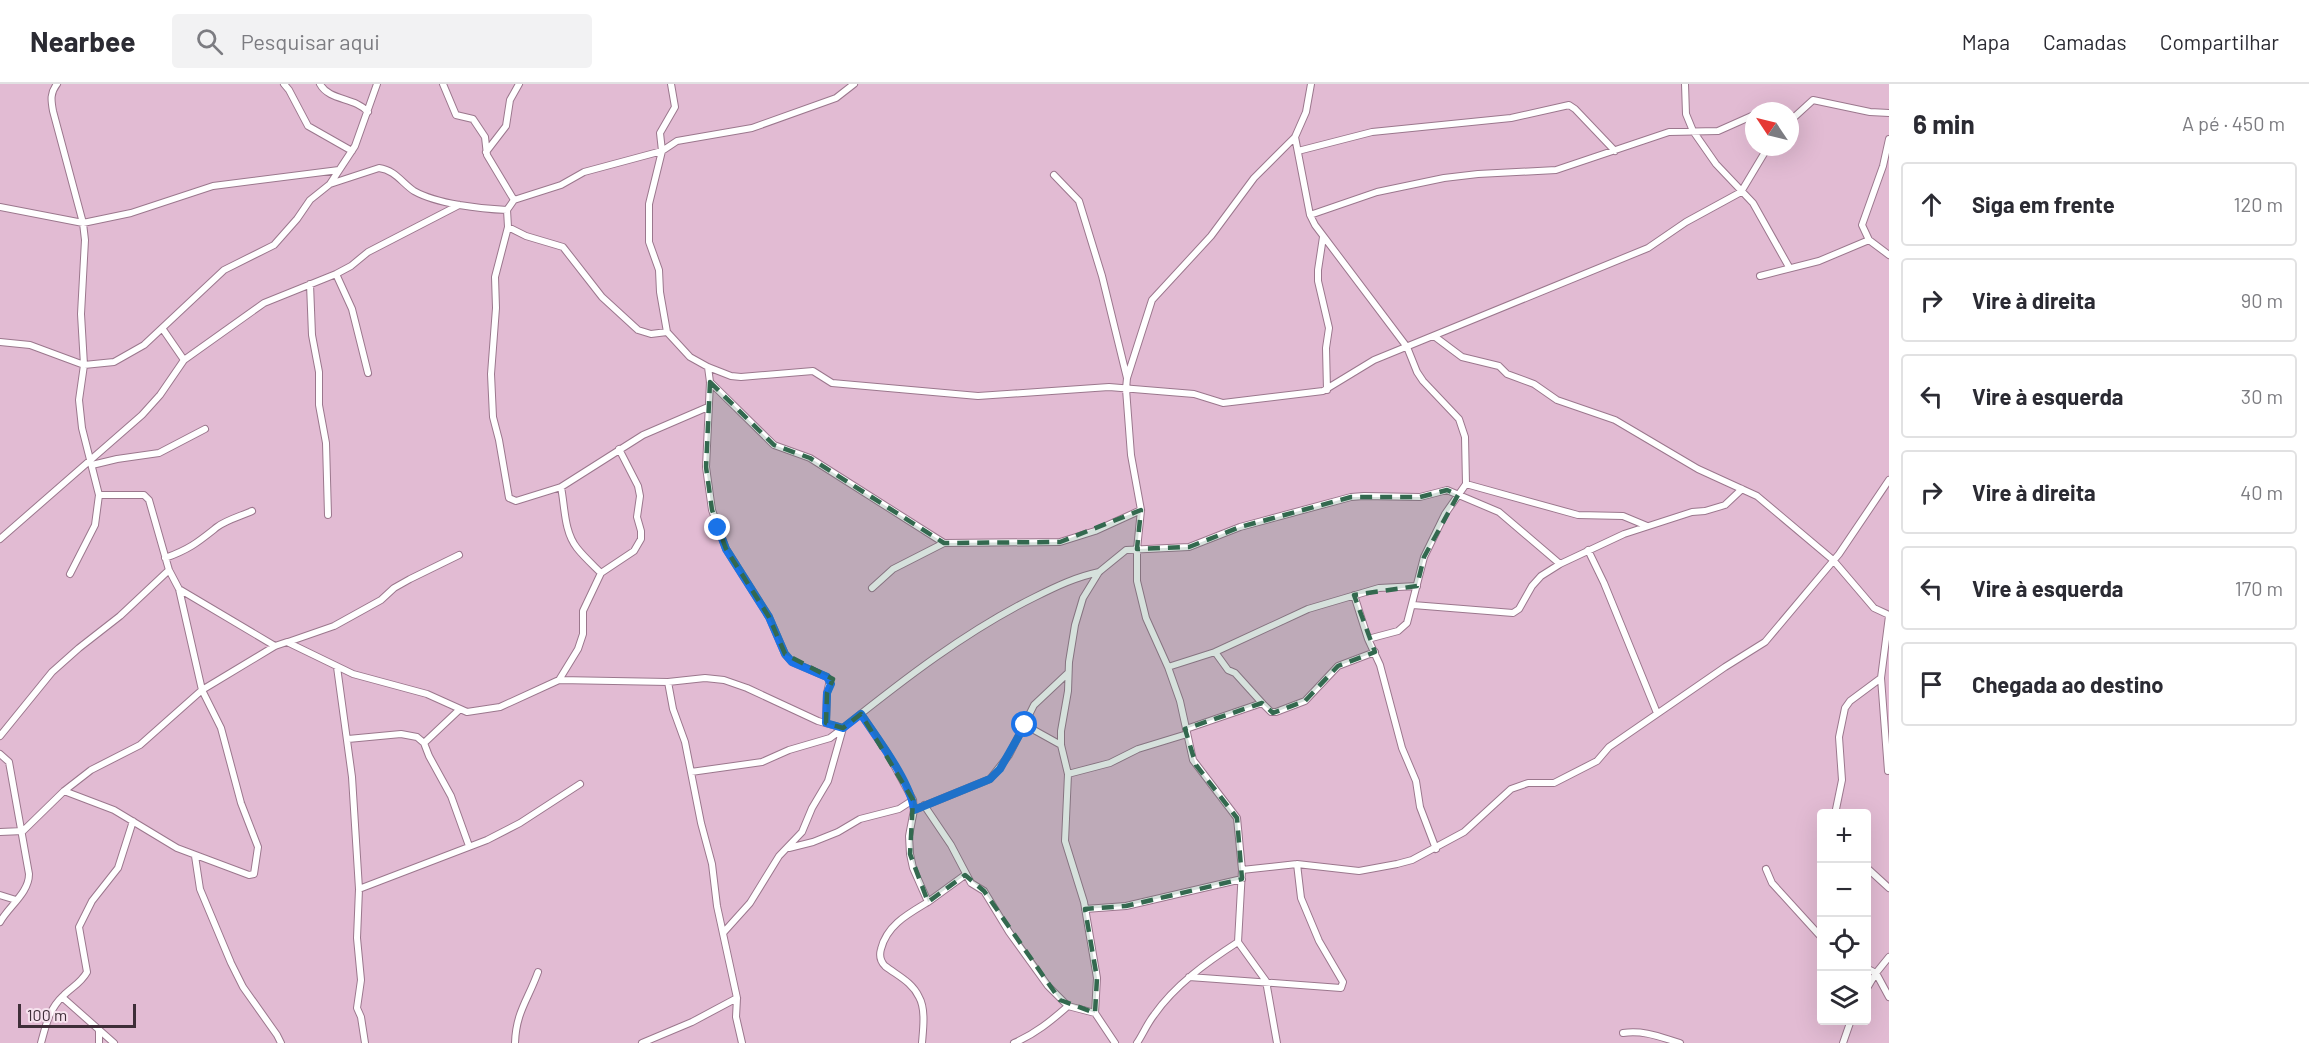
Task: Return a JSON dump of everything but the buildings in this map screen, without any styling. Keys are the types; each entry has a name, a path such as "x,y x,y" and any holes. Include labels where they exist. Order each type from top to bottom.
{"street":[{"path":"57,84 52,90 53,111 83,223 85,240 81,314 84,365 79,400 82,428 99,495 95,525 70,574"},
{"path":"284,84 308,126 352,151"},
{"path":"320,84 326,91 359,103 368,112"},
{"path":"0,342 30,345 84,365 114,362 144,345 224,270 274,244 297,219 310,200 330,184 352,151 377,84"},
{"path":"443,84 456,115 473,119 485,137 486,152 514,200"},
{"path":"486,152 506,126 510,100 519,84"},
{"path":"671,84 675,107 660,133 662,151 649,198 649,242 659,270 660,292 667,332 686,353 708,367 731,376 813,371 832,383 978,396 1089,388 1126,389 1194,394 1229,403 1327,390 1374,360 1648,248 1686,222 1741,192 1763,156"},
{"path":"708,407 643,435 561,487 516,501 509,498 493,417 491,374 496,308 495,277 508,227 507,210 514,200 561,185 584,172 662,151 677,141 752,128 836,98 854,84"},
{"path":"1277,1043 1266,981 1238,942 1242,870 1237,818 1198,769 1186,731 1180,701 1144,612 1137,581 1141,510 1131,455 1126,389 1127,378 1152,300 1211,236 1254,178 1294,137 1306,112 1311,84"},
{"path":"1685,84 1686,114 1693,131 1716,164 1748,197 1763,218 1789,267"},
{"path":"1799,112 1813,100 1870,112 1889,113"},
{"path":"1298,151 1372,132 1511,118 1569,105 1616,151"},
{"path":"1310,215 1393,188 1478,174 1556,170 1669,132 1718,131 1745,119"},
{"path":"1294,137 1310,215 1323,237 1407,348 1416,372 1462,424 1465,437 1466,484 1443,519 1424,557 1407,623 1401,629 1368,639"},
{"path":"1889,139 1881,173 1862,220 1869,240 1889,255"},
{"path":"330,184 379,168 386,169 415,192 459,205 489,210 507,210"},
{"path":"0,207 83,223 131,213 213,186 339,170"},
{"path":"1054,175 1079,201 1102,276 1127,378"},
{"path":"0,539 92,464 160,395 184,360 264,303 336,274 351,266 368,252 459,205"},
{"path":"508,227 526,236 563,247 602,297 638,330 651,334 667,332"},
{"path":"1323,237 1318,281 1329,328 1326,348 1327,390"},
{"path":"1760,276 1820,261 1869,240"},
{"path":"336,274 352,309 368,373"},
{"path":"310,284 312,335 319,372 319,405 326,443 328,515"},
{"path":"162,328 184,360"},
{"path":"1434,336 1462,357 1499,366 1507,374 1534,384 1557,400 1615,420 1698,469 1742,489 1767,504 1833,560 1869,603 1889,616 1881,678 1888,771"},
{"path":"708,367 710,382 706,467 712,510 726,549 769,617 785,654 792,662 830,680 826,723"},
{"path":"710,382 774,445 810,458 944,543"},
{"path":"92,464 159,453 205,429"},
{"path":"560,680 578,649 583,634 583,611 601,573 634,551 641,539 637,517 640,496 638,486 619,449"},
{"path":"1242,870 1298,864 1359,871 1397,864 1436,849 1464,832 1511,789 1528,783 1554,783 1597,761 1609,747 1657,713 1765,642 1833,560 1889,480"},
{"path":"1466,484 1578,515 1623,516 1648,526"},
{"path":"561,487 566,525 571,538 577,548 601,573"},
{"path":"1413,605 1513,613 1520,609 1525,596 1537,581 1560,564 1648,526 1692,512 1725,505 1742,489"},
{"path":"1115,1043 1095,1013 1097,978 1085,909 1065,842 1068,774 1061,745 1068,673 1079,611 1089,587 1099,572 1123,552 1137,549 1189,548 1240,527 1351,497 1364,495 1420,496 1447,490 1499,512 1560,564"},
{"path":"64,791 114,810 177,848 195,856 252,875 255,869 258,847 241,803 221,728 202,690 179,590 169,570 147,496 99,495"},
{"path":"872,588 893,569 944,543 1060,542 1095,531 1141,510"},
{"path":"165,558 185,551 203,540 220,525 252,511"},
{"path":"1588,550 1608,592 1657,713"},
{"path":"0,832 23,831 64,791 91,770 140,745 202,690 275,646 334,626 381,600 394,588 459,555"},
{"path":"0,736 52,672 120,616 169,570"},
{"path":"691,772 762,762 789,750 830,738 919,670 1000,614 1075,577 1099,572"},
{"path":"1168,667 1215,652 1303,611 1385,587 1417,586"},
{"path":"179,590 275,646"},
{"path":"1354,595 1368,639 1375,652 1402,748 1416,781 1420,807 1436,849"},
{"path":"287,642 316,654 337,667 375,681 427,694 467,712 500,707 560,680 668,682 705,678 724,680 747,688 826,723 843,728"},
{"path":"1215,652 1228,670 1235,673 1271,712 1305,701 1338,666 1375,652"},
{"path":"337,667 352,777 359,889 357,938 360,980 357,1008 361,1017 365,1043"},
{"path":"914,810 990,779 1000,769 1034,705 1068,673"},
{"path":"1836,809 1842,780 1839,737 1842,715 1850,701 1881,678"},
{"path":"668,682 712,864 723,933 737,998 736,1017 742,1043"},
{"path":"1068,774 1110,763 1138,749 1263,704"},
{"path":"424,743 459,710"},
{"path":"861,714 888,754 913,800 914,810 909,836 910,854 913,868 928,902"},
{"path":"1025,725 1061,745"},
{"path":"723,933 750,903 779,856 802,832 812,808 828,781 843,728"},
{"path":"348,739 401,734 417,737 424,743 451,796 469,846"},
{"path":"0,754 9,762 23,831 29,883 0,922"},
{"path":"359,889 487,840 520,823 580,784"},
{"path":"789,848 838,832 860,819 899,809 913,800"},
{"path":"924,805 951,846 965,875 971,883 984,891 1009,932 1048,986 1068,1006 1095,1013"},
{"path":"41,1043 48,1016 62,997 79,983 87,972 79,927 92,901 118,868 133,821"},
{"path":"195,856 200,889 231,963 243,987 281,1043"},
{"path":"1189,977 1266,981 1337,989 1343,985 1319,941 1301,898 1298,864"},
{"path":"1766,870 1772,883 1817,934"},
{"path":"1871,872 1889,888"},
{"path":"922,1043 921,999 905,979 884,964 879,954 884,938 892,927 965,875"},
{"path":"1085,909 1126,906 1242,879"},
{"path":"0,895 16,900"},
{"path":"1137,1043 1154,1014 1189,977 1208,961 1238,942"},
{"path":"1871,982 1889,957"},
{"path":"1871,970 1876,973 1889,997"},
{"path":"515,1043 515,1024 538,972"},
{"path":"62,997 114,1043"},
{"path":"642,1043 692,1022 737,998"},
{"path":"1014,1043 1027,1038 1047,1025 1068,1006"},
{"path":"1844,1043 1849,1025"},
{"path":"99,1031 99,1043"},
{"path":"1623,1033 1636,1031 1680,1043"}],"highlighted area":[{"path":"710,382 774,445 810,458 944,543 1060,542 1141,510 1137,549 1189,547 1240,527 1351,497 1420,497 1447,490 1458,495 1424,557 1417,586 1354,595 1375,652 1338,666 1305,701 1273,713 1262,703 1185,729 1196,765 1237,818 1242,879 1126,906 1085,909 1097,978 1095,1013 1060,1000 984,891 965,875 928,902 910,854 913,800 861,714 843,728 826,723 827,693 833,679 785,654 769,617 726,549 712,510 706,467"}],"route":[{"path":"718,528 726,549 769,617 785,654 792,662 830,680 826,723 843,728 861,714 888,754 913,800 914,810 990,779 1000,769 1025,725"}]}
